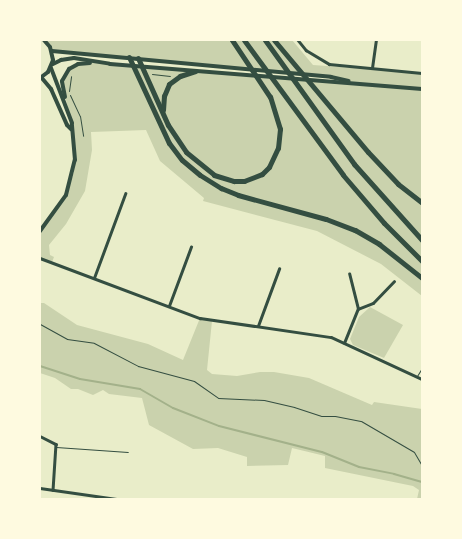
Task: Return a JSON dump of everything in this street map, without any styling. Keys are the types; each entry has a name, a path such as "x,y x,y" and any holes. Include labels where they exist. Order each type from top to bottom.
{"highway":[{"path":"138,58 164,116 186,152 214,175 234,181 244,181 262,174 269,167 278,148 279,120 266,90 232,40"},
{"path":"244,40 342,175 384,223 422,261"},
{"path":"265,40 342,150 391,208 422,240"},
{"path":"274,40 381,167 422,203"},
{"path":"129,57 169,143 182,160 200,176 233,193 326,219 355,230 379,244 422,278"},
{"path":"164,116 163,99 168,86 179,77 195,71"}],"main road":[{"path":"40,231 59,207 71,183 75,160 72,123 52,66 52,51 46,41"},
{"path":"52,51 330,77 358,83"},
{"path":"71,129 67,125 53,91 41,78 52,66 66,58 132,66 422,89"},
{"path":"66,104 62,81 69,69 78,64 98,62"}],"street":[{"path":"298,40 306,50 325,63 422,73"},
{"path":"372,68 376,40"},
{"path":"94,278 125,194"},
{"path":"169,306 191,247"},
{"path":"40,258 200,318 323,335 422,379"},
{"path":"258,326 279,269"},
{"path":"344,343 358,309 349,274"},
{"path":"358,309 373,303 394,281"},
{"path":"40,436 54,442 56,447 53,490"},
{"path":"40,488 116,499"}],"lane":[{"path":"416,376 422,368"},
{"path":"56,447 128,452"}],"path":[{"path":"72,73 69,93 80,116 83,136"},
{"path":"147,74 173,76"},
{"path":"40,324 68,339 94,343 138,366 194,381 218,398 241,397 264,400 321,416 335,416 361,421 414,452 422,466"}],"green space":[{"path":"44,40 292,40 313,65 422,73 422,296 381,264 317,231 203,201 204,198 160,161 146,130 91,132 92,150 85,191 66,224 49,245 50,255 54,257 52,262 40,258 40,231 66,195 74,172 72,123 62,85 65,75 78,64 98,62 354,83 330,77 52,51"},
{"path":"40,303 44,303 77,325 148,344 183,360 200,318 212,321 207,370 212,374 237,376 260,372 274,372 309,378 372,405 374,402 422,409 422,499 417,499 419,490 413,486 325,468 325,456 292,448 288,465 247,466 247,457 218,448 193,449 149,425 142,398 109,394 103,390 93,395 78,389 71,389 55,378 40,373"},
{"path":"370,307 403,325 384,358 353,345 350,339 359,317"}],"waterway":[{"path":"40,366 80,379 140,389 173,408 219,426 322,452 359,467 422,482"}]}
